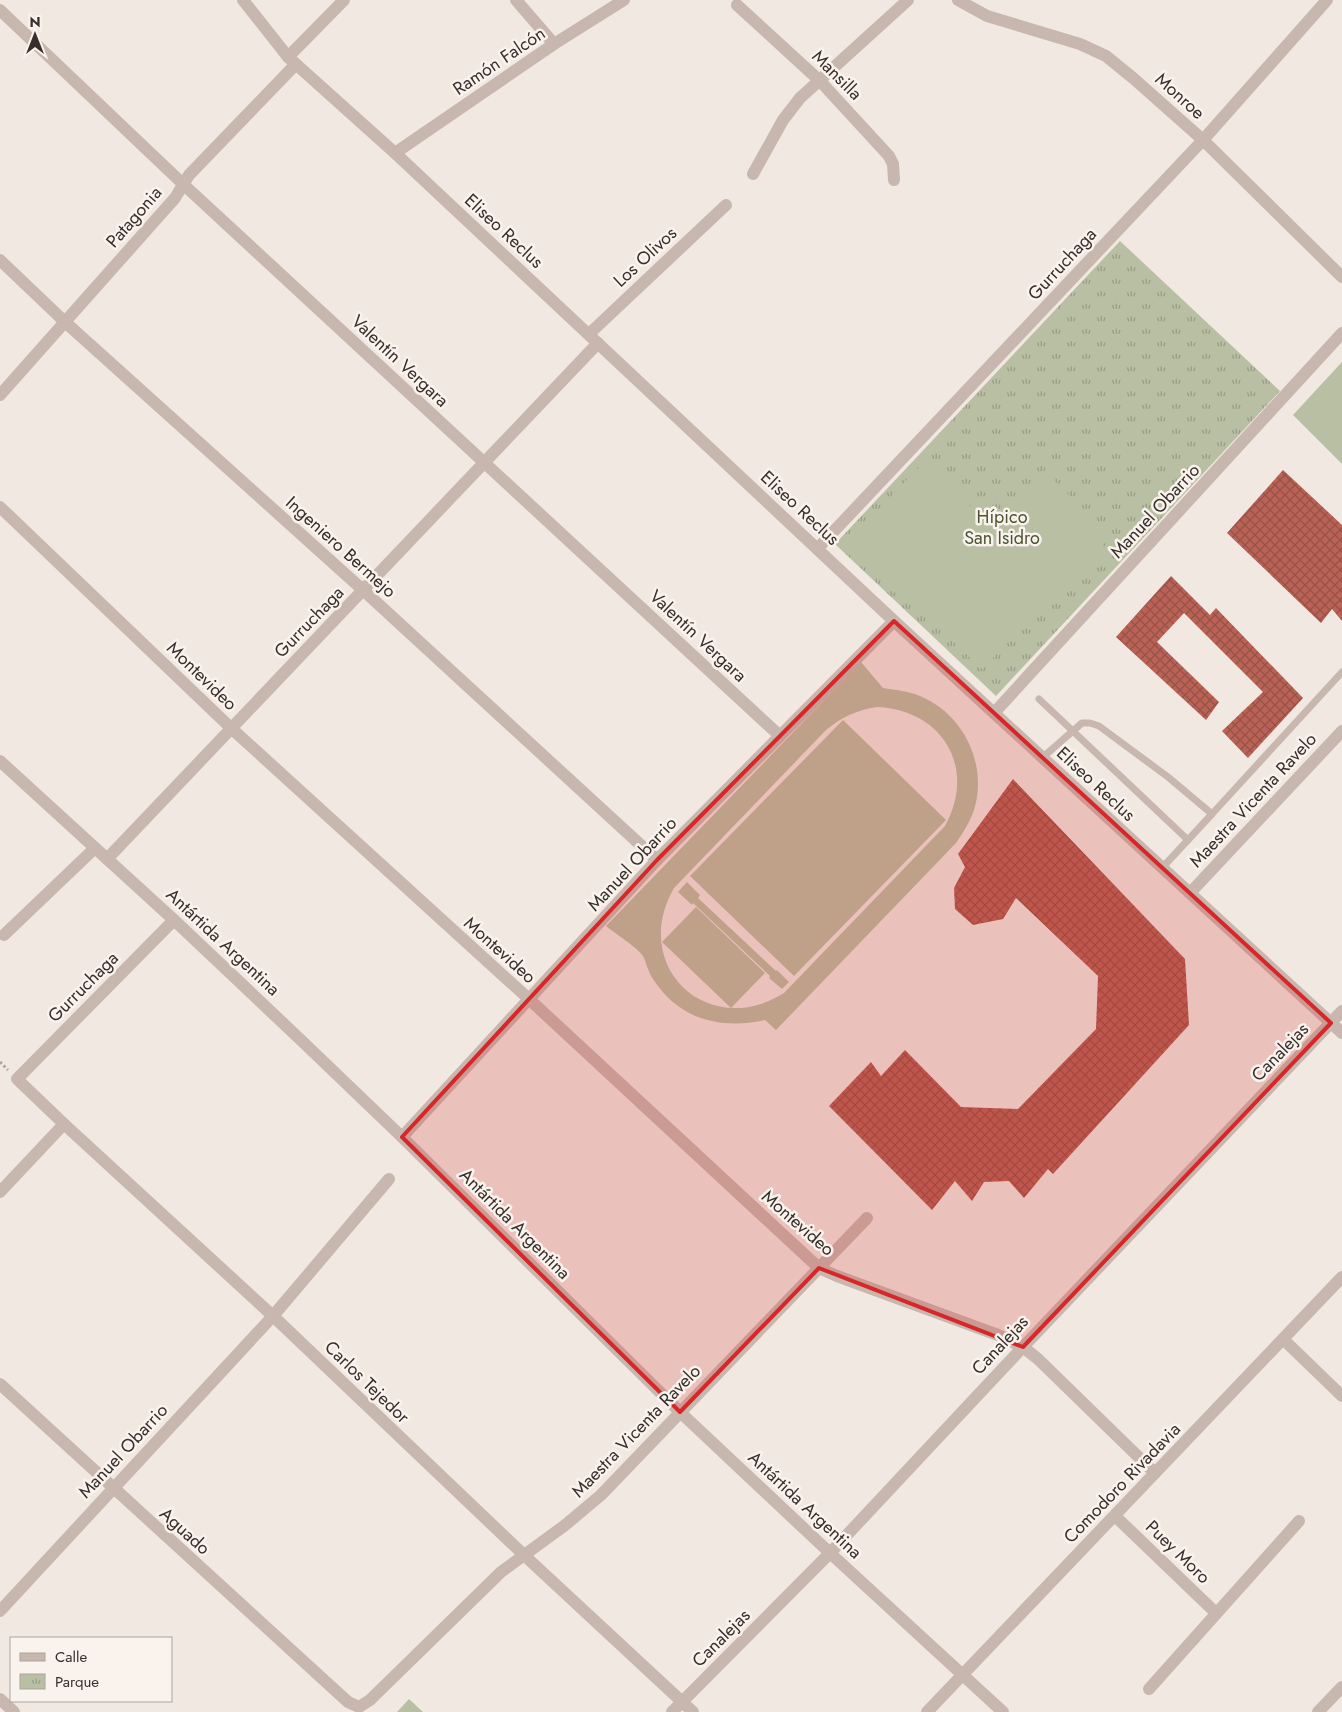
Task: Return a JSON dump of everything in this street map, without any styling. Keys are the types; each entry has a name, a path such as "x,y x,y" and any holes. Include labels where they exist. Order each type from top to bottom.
{"street":[{"name":"Eliseo Reclus","path":"243,0 292,60 395,152 894,621 1342,1033"},
{"name":"Patagonia","path":"0,395 175,198 189,175 344,0"},
{"path":"516,0 554,44"},
{"name":"Ramón Falcón","path":"395,152 554,44 624,0"},
{"path":"753,174 783,120 800,98 908,0"},
{"name":"Monroe","path":"958,0 987,16 1080,44 1106,56 1203,140 1342,277"},
{"name":"Gurruchaga","path":"818,548 1203,140 1327,0"},
{"name":"Mansilla","path":"737,5 820,81 889,156 893,164 894,180"},
{"name":"Valentín Vergara","path":"0,10 183,184 780,736"},
{"name":"Los Olivos","path":"593,339 726,205"},
{"name":"Ingeniero Bermejo","path":"0,260 65,322 363,590 658,860"},
{"name":"Manuel Obarrio","path":"994,713 1342,333"},
{"name":"Gurruchaga","path":"107,859 484,463 593,339"},
{"name":"Montevideo","path":"0,507 232,728 530,1000 819,1268 998,1335 1023,1347"},
{"name":"Manuel Obarrio","path":"402,1137 658,860 894,621"},
{"name":"Maestra Vicenta Ravelo","path":"1190,893 1342,731"},
{"name":"Antártida Argentina","path":"0,761 174,920 402,1137 680,1412 1003,1712"},
{"path":"4,935 94,848"},
{"name":"Gurruchaga","path":"17,1079 174,920"},
{"name":"Canalejas","path":"682,1702 830,1553 1342,1011"},
{"name":"Carlos Tejedor","path":"17,1079 273,1316 525,1556 693,1712"},
{"path":"0,1192 64,1124"},
{"name":"Manuel Obarrio","path":"0,1611 273,1316 389,1179"},
{"name":"Maestra Vicenta Ravelo","path":"348,1702 358,1706 370,1700 501,1572 525,1556 601,1496 867,1218"},
{"name":"Comodoro Rivadavia","path":"927,1712 1342,1277"},
{"path":"1283,1339 1342,1396"},
{"path":"1023,1347 1038,1359 1155,1473"},
{"name":"Aguado","path":"0,1384 348,1702"},
{"name":"Puey Moro","path":"1115,1516 1216,1613"},
{"path":"1149,1689 1298,1521"},
{"path":"1318,1712 1342,1687"},
{"path":"0,1699 14,1712"},
{"path":"672,1712 682,1702"}],"lane":[{"path":"1162,868 1342,672"},
{"path":"1039,699 1188,840"},
{"path":"1042,758 1073,730 1082,724 1090,723 1099,726 1168,777 1212,814"}],"highlighted area":[{"path":"894,621 1331,1023 1023,1347 819,1268 680,1412 402,1137 657,860"}],"green space":[{"name":"Hípico San Isidro","path":"1120,241 1280,391 996,696 835,544"},
{"path":"1342,362 1342,464 1293,415"},
{"path":"924,462 990,525 1043,470 1112,536 982,669 848,541"},
{"path":"861,662 883,688 915,694 936,704 960,728 969,743 975,759 978,793 974,810 959,839 776,1030 765,1020 734,1023 706,1020 692,1015 668,998 655,982 640,952 606,926","holes":["877,707 900,711 920,719 936,731 948,746 955,764 957,783 954,804 945,826 784,993 756,1005 728,1008 704,1001 684,988 669,968 662,944 663,917 674,888 826,730 838,721 863,710"]},
{"path":"843,720 946,820 794,976 690,876"},
{"path":"687,882 700,895 698,898 789,982 782,989 693,903 692,905 678,892"},
{"path":"696,907 765,973 731,1008 662,942"},
{"path":"409,1699 423,1712 397,1712"}],"building":[{"path":"1283,470 1342,525 1342,621 1332,609 1321,623 1227,533"},
{"path":"1171,576 1210,615 1216,608 1303,698 1248,758 1222,731 1263,692 1184,613 1157,642 1219,702 1206,720 1116,637"},
{"path":"1013,779 1185,959 1189,1025 1053,1174 1048,1169 1024,1198 1009,1181 984,1182 972,1201 955,1181 932,1210 829,1106 871,1062 881,1076 905,1050 961,1107 1018,1109 1096,1029 1098,976 1016,898 1003,919 973,925 955,909 954,888 965,867 958,854"}]}
